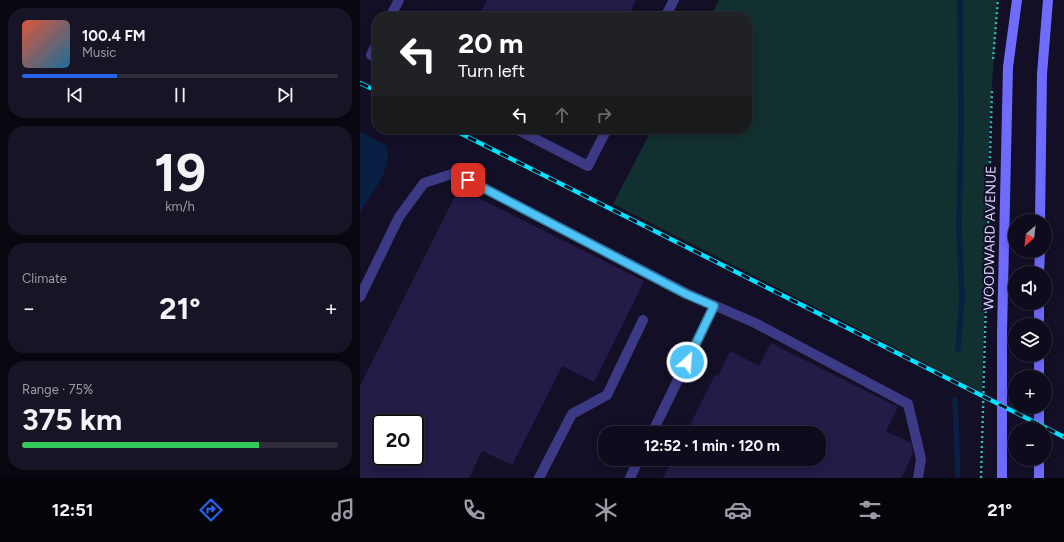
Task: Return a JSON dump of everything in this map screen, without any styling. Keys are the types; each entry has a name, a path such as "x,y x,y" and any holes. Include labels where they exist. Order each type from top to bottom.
{"street":[{"name":"WOODWARD AVENUE","path":"1002,478 1002,334 1008,67 1017,0"},
{"path":"1040,214 1042,74 1048,0"},
{"path":"1039,466 1039,478"}],"lane":[{"path":"393,12 399,0"},
{"path":"668,12 674,0"},
{"path":"526,134 588,166 604,134"},
{"path":"360,297 399,217 424,183 455,173 686,294 755,323 908,404 921,459 918,478"},
{"path":"655,426 714,306"},
{"path":"539,478 572,414 607,394 643,320"},
{"path":"630,478 636,466"}],"path":[{"path":"993,67 998,0"},
{"path":"981,478 982,376 992,83"}],"green space":[{"path":"719,0 998,0 990,114 982,392 613,204 649,134 752,134 752,12 713,12"}],"water":[{"path":"360,132 386,145 388,154 387,163 380,180 360,212"}],"building":[{"path":"487,0 636,0 630,12 481,12"},
{"path":"459,188 644,281 594,382 562,366 512,465 482,451 469,478 360,478 360,386"},
{"path":"771,343 898,407 886,431 911,443 913,454 901,478 663,478 669,466 826,466 826,426 690,426 715,375 718,376 730,351 759,366"}],"waterway":[{"path":"958,349 962,298 959,227 961,126 960,0"},
{"path":"955,400 958,478"}],"railway":[{"path":"360,83 372,89"},
{"path":"462,134 1064,437"}],"route":[{"path":"468,180 686,294 714,306 687,362"}]}
